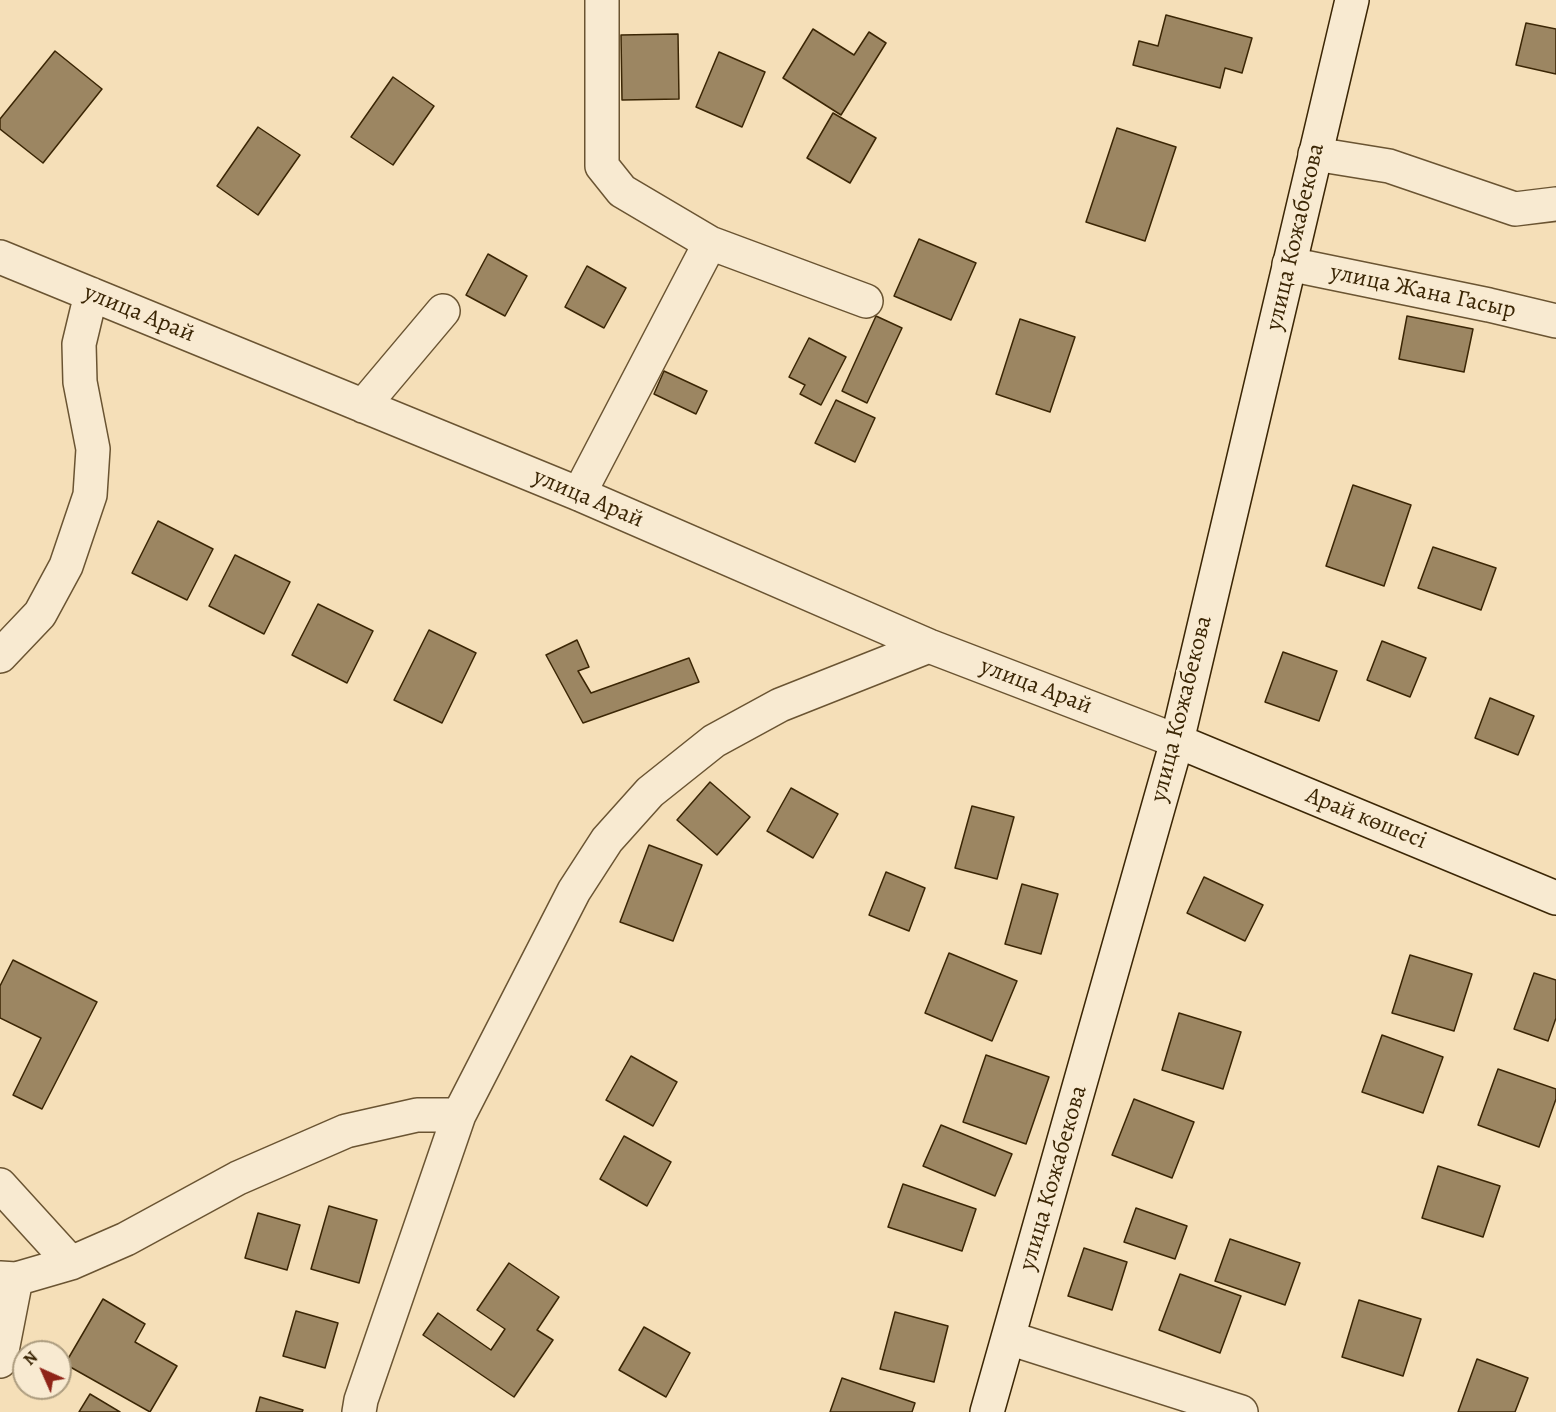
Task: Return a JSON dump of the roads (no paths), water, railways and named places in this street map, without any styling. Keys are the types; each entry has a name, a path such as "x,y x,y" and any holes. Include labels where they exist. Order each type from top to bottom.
{"street":[{"path":"602,0 602,166 622,191 710,243 866,301"},
{"name":"улица Кожабекова","path":"987,1412 1177,741 1352,0"},
{"path":"1315,154 1389,166 1515,208 1556,204"},
{"path":"579,494 710,243"},
{"name":"улица Арай","path":"0,257 579,494 929,646 1177,741"},
{"name":"улица Жана Гасыр","path":"1289,264 1556,321"},
{"path":"0,656 40,614 66,566 90,495 93,449 80,382 79,344 91,294"},
{"path":"363,406 443,311"},
{"path":"359,1412 361,1400 459,1115 574,891 607,840 650,792 714,741 780,705 929,646"},
{"name":"Арай көшесі","path":"1177,741 1556,898"},
{"path":"0,1361 8,1278 71,1263 126,1239 238,1178 346,1131 417,1114 459,1115"},
{"path":"0,1185 71,1263"},
{"path":"1009,1338 1241,1412"}]}
